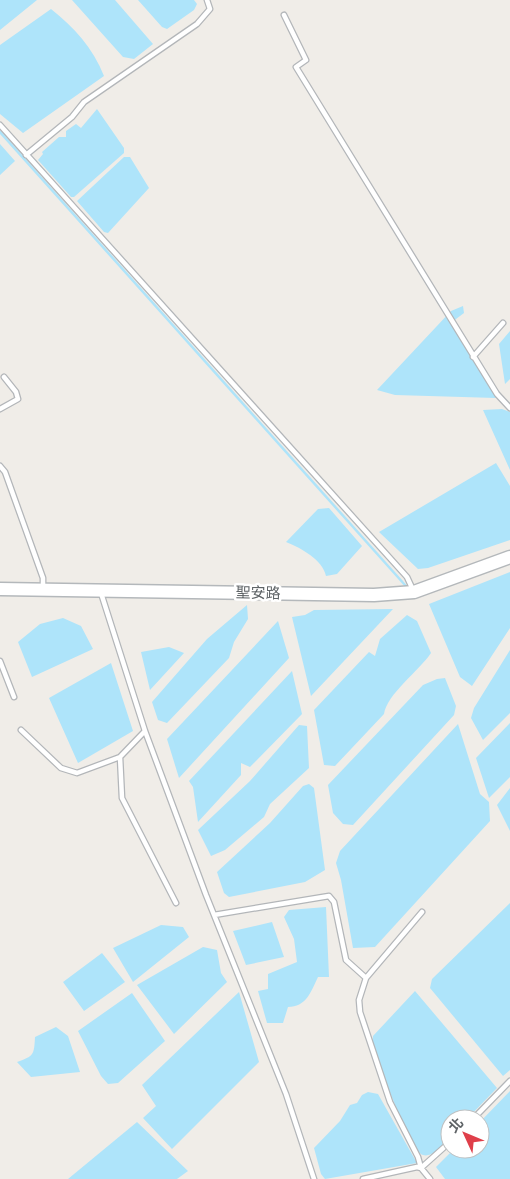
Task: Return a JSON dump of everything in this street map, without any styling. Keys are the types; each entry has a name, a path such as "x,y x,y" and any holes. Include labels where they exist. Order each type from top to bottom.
{"street":[{"name":"聖安路","path":"0,589 100,589 374,595 414,592 510,556"}],"lane":[{"path":"26,155 72,118 84,102 197,24 210,9 207,0"},
{"path":"284,15 306,60 296,67 496,394 510,408"},
{"path":"0,125 401,570 414,592"},
{"path":"473,357 502,322"},
{"path":"0,409 18,399 16,392 4,376"},
{"path":"0,466 5,472 43,578 42,590"},
{"path":"100,589 145,731 214,915 286,1094 314,1179"},
{"path":"0,661 14,697"},
{"path":"21,730 61,768 77,774 120,757 145,731"},
{"path":"120,757 122,798 176,903"},
{"path":"214,915 329,896 334,902 346,960 366,978"},
{"path":"422,912 366,978 359,1000 360,1012 390,1102 418,1157 421,1168 430,1179"},
{"path":"483,1109 510,1081"},
{"path":"363,1179 421,1168 440,1151"}],"water":[{"path":"0,0 37,0 0,30"},
{"path":"72,0 115,0 153,44 134,59 123,57"},
{"path":"138,0 194,0 197,4 194,10 167,29 162,27"},
{"path":"51,9 82,39 100,66 104,76 23,133 0,114 0,45"},
{"path":"97,109 124,148 124,153 74,197 71,197 38,160 43,154 42,152 59,137 66,137 66,131 76,124 81,128"},
{"path":"0,144 15,161 0,175"},
{"path":"124,157 130,157 149,188 108,233 104,232 77,201"},
{"path":"463,306 464,313 452,322 496,398 395,395 377,390 451,311"},
{"path":"510,331 510,379 505,384 499,344"},
{"path":"502,409 510,412 510,470 483,410"},
{"path":"496,463 510,486 510,540 428,568 418,569 379,532"},
{"path":"329,508 362,546 337,574 326,576 321,565 316,560 304,551 286,542 318,509"},
{"path":"510,572 510,628 472,686 460,677 429,604"},
{"path":"247,605 248,619 234,642 229,658 167,723 158,720 152,702 207,639"},
{"path":"393,609 311,696 292,617 305,615 314,610"},
{"path":"407,615 417,621 431,653 397,691 386,706 384,714 335,766 324,765 314,710 369,652 375,656 380,639"},
{"path":"63,618 81,626 93,649 32,677 18,642 40,624"},
{"path":"278,621 289,658 179,778 167,739"},
{"path":"169,647 184,653 150,690 141,652"},
{"path":"510,650 510,713 483,740 471,718 474,708"},
{"path":"111,663 133,731 78,763 49,698"},
{"path":"292,671 302,714 250,767 241,763 241,775 198,822 193,787 189,781"},
{"path":"445,678 456,706 454,715 353,825 343,824 333,813 328,785 423,685"},
{"path":"510,723 510,777 489,798 476,758"},
{"path":"458,724 480,794 489,802 490,821 375,947 353,948 341,880 336,863 340,851"},
{"path":"299,725 307,726 309,768 270,804 264,817 225,850 211,856 198,830 250,781"},
{"path":"309,784 314,788 325,870 305,882 229,897 224,893 217,872 270,823 303,786"},
{"path":"510,788 510,831 497,805"},
{"path":"510,903 510,1070 503,1076 430,988 432,979"},
{"path":"326,907 329,977 318,977 304,1001 288,1007 283,1023 267,1023 258,991 268,989 268,974 297,962 294,939 284,917 289,910"},
{"path":"272,922 284,957 246,965 233,931"},
{"path":"161,925 183,927 189,937 133,982 113,948"},
{"path":"203,947 217,950 221,973 227,982 174,1034 137,985"},
{"path":"102,953 125,982 84,1011 63,982"},
{"path":"415,991 497,1088 477,1109 440,1109 440,1147 431,1154 423,1155 403,1124 372,1047 373,1036"},
{"path":"239,992 259,1062 172,1149 143,1118 156,1106 142,1085"},
{"path":"132,993 165,1041 118,1083 108,1084 101,1076 78,1031"},
{"path":"56,1027 68,1036 80,1072 31,1077 17,1062 32,1054 35,1037"},
{"path":"510,1091 510,1179 445,1179 436,1167 444,1159 490,1159 490,1112"},
{"path":"368,1092 378,1094 417,1163 325,1179 321,1174 314,1148 340,1121 350,1105 357,1103 362,1095"},
{"path":"137,1122 188,1171 177,1179 68,1179"}],"waterway":[{"path":"0,132 405,585"}]}
